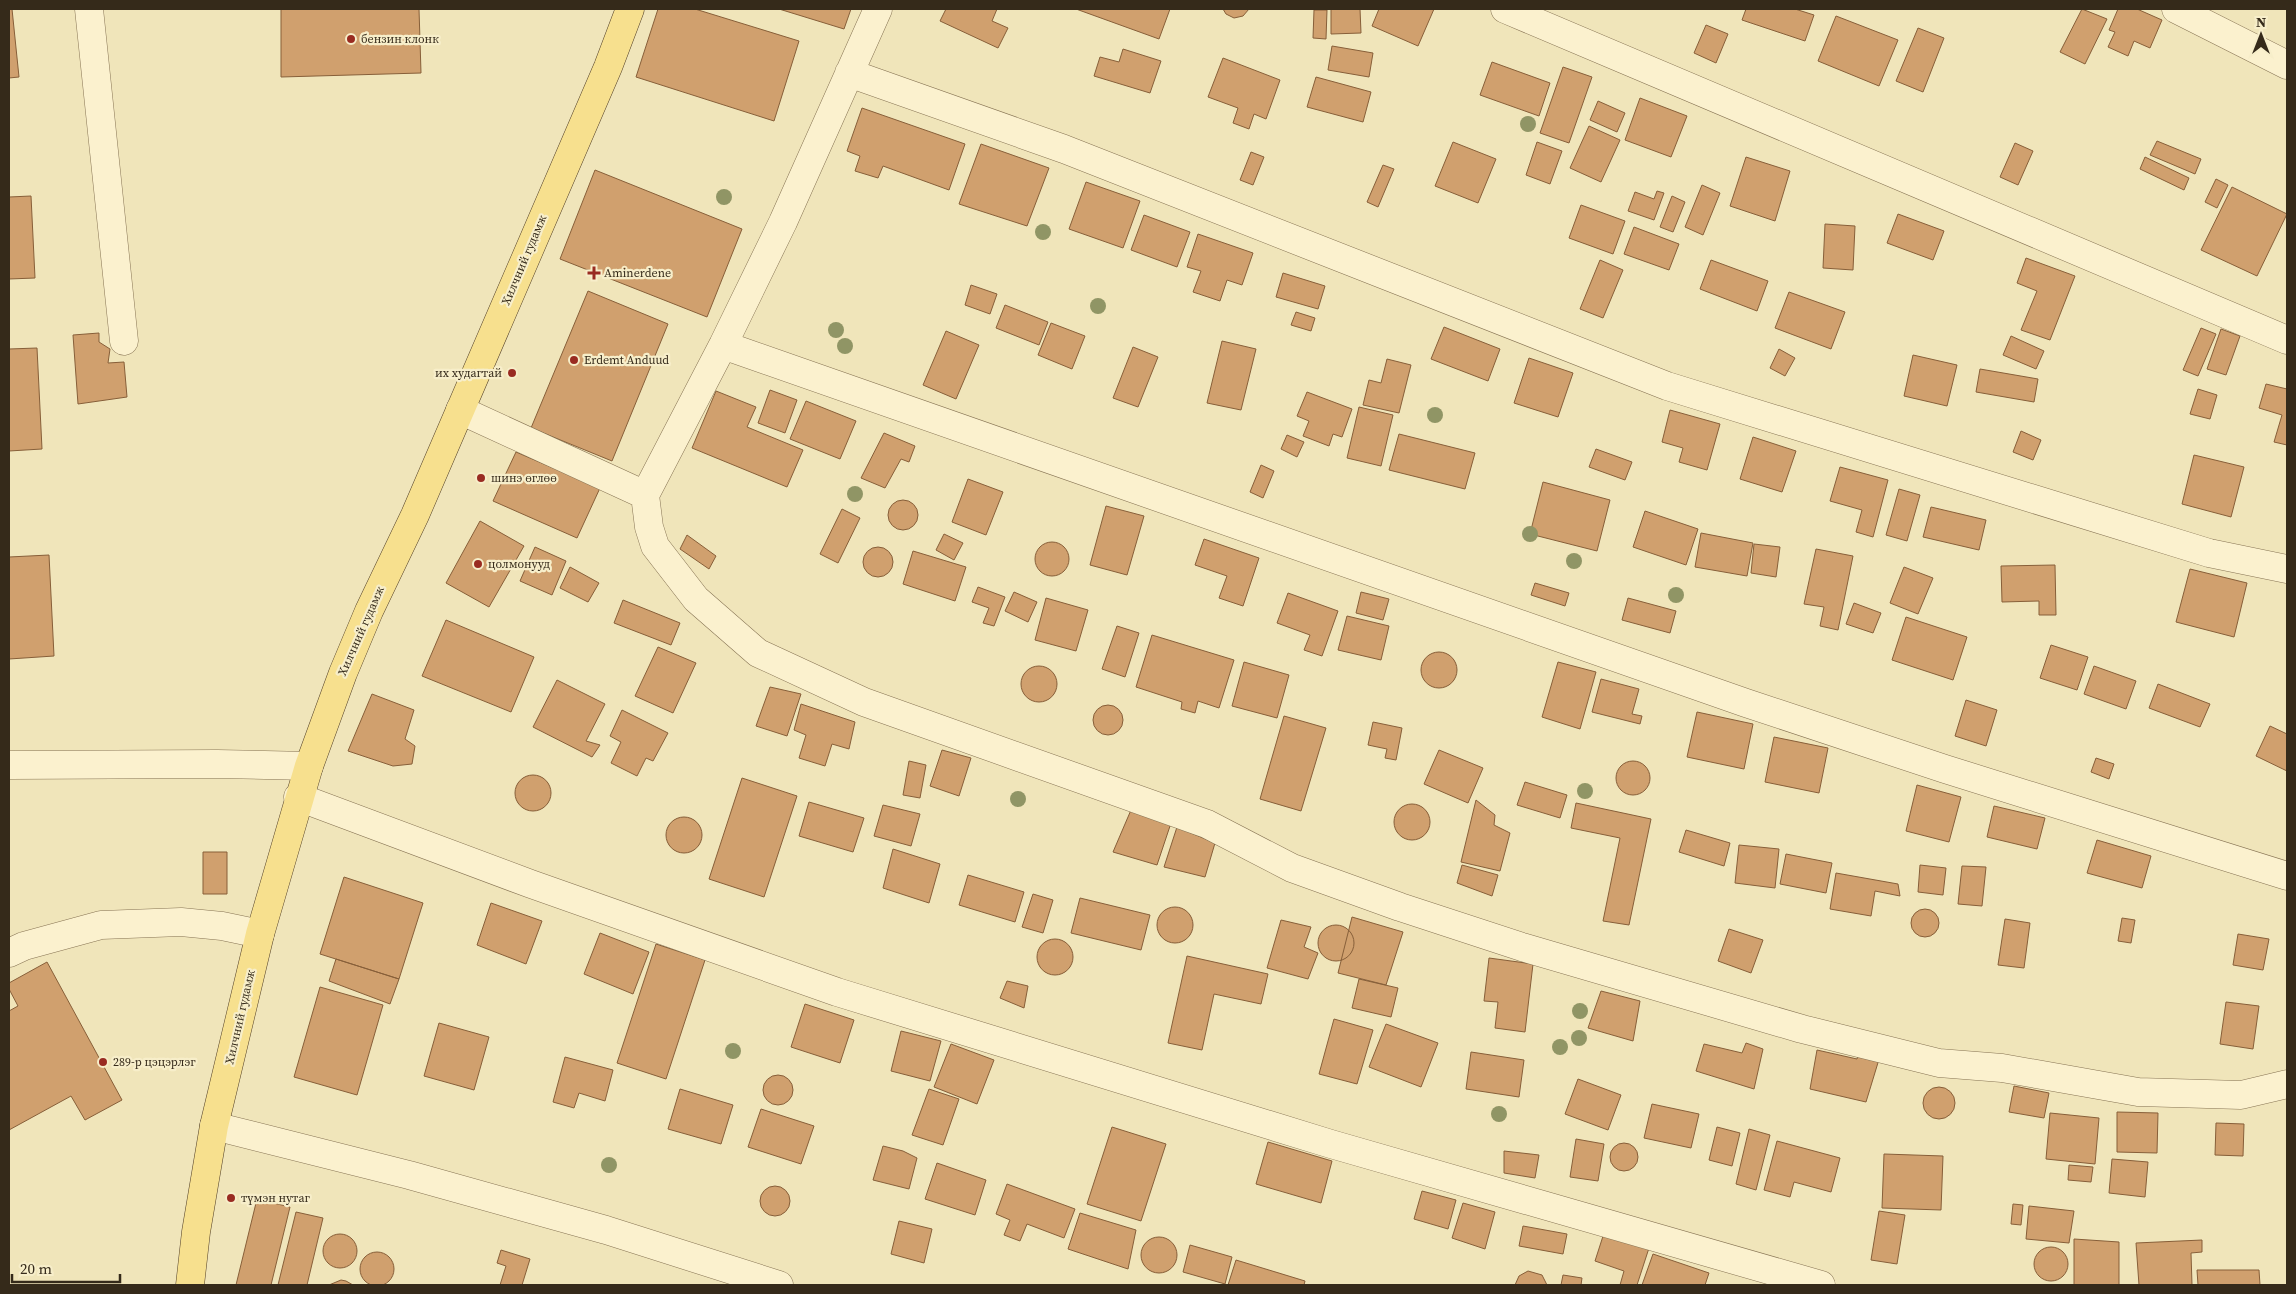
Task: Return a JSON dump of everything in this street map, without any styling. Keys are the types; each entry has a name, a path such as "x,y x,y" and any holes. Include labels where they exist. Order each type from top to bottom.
{"main road":[{"name":"Хилчний гудамж","path":"190,1285 196,1232 214,1126 260,934 308,766 369,611 415,515 608,67 630,9"}],"street":[{"path":"89,9 124,341"},
{"path":"878,9 783,222 723,345 645,495 649,527 655,546 696,599 758,653 864,702 1207,824 1292,868 1400,907 1663,989 1802,1029 1939,1064 2002,1068 2138,1092 2241,1095 2287,1084"},
{"path":"1505,9 2287,340"},
{"path":"2176,9 2287,65"},
{"path":"849,73 1064,149 1667,386 2209,553 2287,568"},
{"path":"723,345 1746,703 1945,769 2287,876"},
{"path":"460,410 645,495"},
{"path":"9,765 217,764 308,766"},
{"path":"298,797 531,884 837,992 1331,1144 1821,1285"},
{"path":"9,953 24,946 101,925 181,922 222,926 260,934"},
{"path":"214,1126 409,1175 606,1230 779,1285"}],"building":[{"path":"9,9 12,9 19,77 9,78"},
{"path":"281,9 419,9 421,73 281,77"},
{"path":"658,9 695,9 799,41 774,121 636,77"},
{"path":"779,9 851,9 844,29"},
{"path":"946,9 997,9 992,21 1008,28 998,48 940,21"},
{"path":"1076,9 1170,9 1159,39"},
{"path":"1223,9 1249,9 1243,16 1234,18 1226,14"},
{"path":"1331,9 1360,9 1361,33 1331,34"},
{"path":"1379,9 1434,9 1418,46 1372,26"},
{"path":"1746,9 1795,9 1814,15 1805,41 1742,20"},
{"path":"2082,9 2107,19 2085,64 2060,52"},
{"path":"2118,9 2137,9 2162,20 2150,48 2134,41 2128,56 2108,47 2115,32 2109,30"},
{"path":"1314,10 1327,10 1326,39 1313,38"},
{"path":"1836,16 1898,40 1879,86 1818,61"},
{"path":"1706,25 1728,34 1716,63 1694,53"},
{"path":"1918,28 1944,38 1923,92 1896,81"},
{"path":"1332,46 1373,53 1369,77 1328,70"},
{"path":"1123,49 1161,61 1150,93 1094,76 1100,57 1119,62"},
{"path":"1223,58 1280,80 1266,119 1254,114 1249,129 1233,123 1238,108 1208,97"},
{"path":"1492,62 1550,83 1539,116 1480,95"},
{"path":"1563,67 1592,77 1569,143 1540,133"},
{"path":"1316,77 1371,92 1363,122 1307,107"},
{"path":"1640,98 1687,116 1671,157 1625,140"},
{"path":"1598,101 1625,113 1617,132 1590,120"},
{"path":"862,108 965,144 949,190 883,166 878,178 855,171 860,156 847,151"},
{"path":"1589,126 1620,140 1601,182 1570,168"},
{"path":"2157,141 2201,159 2195,174 2150,155"},
{"path":"1453,142 1496,159 1478,203 1435,186"},
{"path":"1537,142 1562,151 1550,184 1526,175"},
{"path":"2015,143 2033,151 2018,185 2000,177"},
{"path":"981,144 1049,168 1027,226 959,204"},
{"path":"1251,152 1264,157 1253,185 1240,180"},
{"path":"1746,157 1790,171 1775,221 1730,206"},
{"path":"2145,157 2189,178 2184,190 2140,169"},
{"path":"1383,165 1394,169 1378,207 1367,202"},
{"path":"595,170 742,229 707,317 560,259"},
{"path":"2216,179 2228,185 2217,208 2205,202"},
{"path":"1086,182 1140,201 1123,248 1069,229"},
{"path":"1702,185 1720,193 1703,235 1685,227"},
{"path":"2232,187 2287,214 2257,276 2201,250"},
{"path":"1657,191 1664,193 1654,220 1628,211 1635,192 1654,199"},
{"path":"31,196 35,278 9,279 9,197"},
{"path":"1672,196 1685,202 1673,232 1660,227"},
{"path":"1581,205 1625,221 1613,254 1569,238"},
{"path":"1898,214 1944,231 1933,260 1887,243"},
{"path":"1144,215 1190,232 1177,267 1131,250"},
{"path":"1825,224 1855,226 1853,270 1823,268"},
{"path":"1634,227 1679,244 1669,270 1624,254"},
{"path":"1198,234 1253,253 1242,285 1227,280 1220,301 1193,292 1201,271 1187,267"},
{"path":"2026,258 2075,276 2050,340 2021,330 2037,291 2017,283"},
{"path":"1600,260 1623,270 1603,318 1580,309"},
{"path":"1711,260 1768,281 1757,311 1700,289"},
{"path":"1283,273 1325,286 1318,309 1276,297"},
{"path":"971,285 997,294 990,314 965,305"},
{"path":"588,291 668,324 612,461 531,428"},
{"path":"1789,292 1845,312 1831,349 1775,328"},
{"path":"1005,305 1048,322 1039,345 996,328"},
{"path":"1296,312 1315,318 1311,331 1291,325"},
{"path":"1051,323 1085,336 1072,369 1038,355"},
{"path":"1444,327 1500,349 1488,381 1431,359"},
{"path":"2201,328 2216,334 2198,376 2183,370"},
{"path":"2221,329 2240,336 2226,375 2207,369"},
{"path":"946,331 979,345 956,399 923,385"},
{"path":"99,333 99,342 110,349 108,363 124,362 127,397 78,404 73,335"},
{"path":"2011,336 2044,351 2036,369 2003,355"},
{"path":"1222,341 1256,349 1241,410 1207,403"},
{"path":"1133,347 1158,357 1138,407 1113,398"},
{"path":"37,348 42,449 9,451 9,349"},
{"path":"1779,349 1795,358 1785,376 1770,368"},
{"path":"1913,355 1957,365 1947,406 1904,396"},
{"path":"1529,358 1573,373 1558,417 1514,403"},
{"path":"1387,359 1411,365 1399,413 1363,405 1369,380 1381,383"},
{"path":"1980,369 2038,379 2034,402 1976,392"},
{"path":"2266,384 2287,389 2287,445 2274,442 2282,415 2259,408"},
{"path":"2198,389 2217,395 2210,419 2190,414"},
{"path":"770,390 797,400 785,433 758,423"},
{"path":"716,391 756,407 747,427 803,450 787,487 692,448"},
{"path":"1307,392 1352,409 1342,437 1333,434 1329,446 1303,436 1309,421 1297,416"},
{"path":"806,401 856,421 840,459 790,439"},
{"path":"1359,407 1393,415 1381,466 1347,458"},
{"path":"1670,410 1720,424 1707,470 1679,462 1683,448 1662,442"},
{"path":"2021,431 2041,440 2033,460 2013,452"},
{"path":"884,433 915,446 909,462 901,459 885,488 861,478"},
{"path":"1399,434 1475,453 1465,489 1389,470"},
{"path":"1287,435 1304,442 1297,457 1281,449"},
{"path":"1753,437 1796,451 1782,492 1740,479"},
{"path":"1596,449 1632,462 1625,480 1589,467"},
{"path":"516,452 600,488 577,538 493,501"},
{"path":"2194,455 2244,467 2231,517 2182,504"},
{"path":"1261,465 1274,471 1263,498 1250,492"},
{"path":"1840,467 1888,480 1873,537 1856,532 1862,510 1830,501"},
{"path":"968,479 1003,492 986,535 952,522"},
{"path":"1543,482 1610,500 1597,551 1530,534"},
{"path":"1899,489 1920,495 1907,541 1886,535"},
{"path":"903,500 914,504 918,515 914,526 903,530 892,526 888,515 892,504"},
{"path":"1106,506 1144,516 1127,575 1090,565"},
{"path":"1931,507 1986,520 1979,550 1923,537"},
{"path":"842,509 860,518 838,563 820,554"},
{"path":"1645,511 1698,529 1686,565 1633,547"},
{"path":"480,521 524,546 489,607 446,583"},
{"path":"1701,533 1753,543 1747,576 1695,567"},
{"path":"944,534 963,543 954,560 936,550"},
{"path":"687,535 716,556 709,569 680,549"},
{"path":"1204,539 1259,558 1243,606 1219,598 1227,576 1195,565"},
{"path":"1052,542 1064,547 1069,559 1064,571 1052,576 1040,571 1035,559 1040,547"},
{"path":"1754,544 1780,547 1776,577 1751,573"},
{"path":"535,547 566,561 552,595 520,581"},
{"path":"878,547 884,548 892,556 892,568 884,576 878,577 872,576 864,568 863,562 864,556 872,548"},
{"path":"1816,549 1853,556 1838,630 1820,626 1824,607 1804,604"},
{"path":"913,551 966,567 955,601 903,584"},
{"path":"49,555 54,656 9,659 9,557"},
{"path":"2055,565 2056,615 2039,615 2039,601 2002,602 2001,566"},
{"path":"570,567 599,583 588,602 560,588"},
{"path":"1904,567 1933,578 1918,614 1890,603"},
{"path":"2190,569 2247,583 2234,637 2176,622"},
{"path":"1535,583 1569,593 1565,606 1531,595"},
{"path":"978,587 1005,597 994,626 983,623 989,608 972,602"},
{"path":"1014,592 1037,602 1028,622 1005,611"},
{"path":"1361,592 1389,599 1383,620 1356,613"},
{"path":"1288,593 1338,611 1322,656 1304,650 1310,635 1277,623"},
{"path":"1046,598 1088,610 1076,651 1035,640"},
{"path":"1628,598 1676,611 1670,633 1622,620"},
{"path":"623,600 680,623 671,645 614,623"},
{"path":"1854,603 1881,613 1873,633 1846,624"},
{"path":"1347,616 1389,626 1381,660 1338,650"},
{"path":"1906,617 1967,637 1953,680 1892,660"},
{"path":"446,620 534,657 511,712 422,676"},
{"path":"1117,626 1139,633 1125,677 1102,669"},
{"path":"1152,635 1234,660 1219,708 1198,701 1195,713 1181,709 1182,702 1136,687"},
{"path":"2051,645 2088,657 2077,690 2040,678"},
{"path":"658,647 696,663 673,713 635,696"},
{"path":"1439,652 1446,653 1452,657 1456,663 1456,677 1452,683 1446,687 1439,688 1432,687 1426,683 1422,677 1421,670 1422,663 1426,657 1432,653"},
{"path":"1244,662 1289,675 1277,718 1232,706"},
{"path":"1558,662 1596,672 1580,729 1542,717"},
{"path":"1039,666 1046,667 1052,671 1056,677 1056,691 1052,697 1046,701 1039,702 1032,701 1026,697 1022,691 1021,684 1022,677 1026,671 1032,667"},
{"path":"2094,666 2136,681 2126,709 2084,694"},
{"path":"1601,679 1639,689 1632,714 1642,716 1640,724 1592,712"},
{"path":"557,680 605,704 586,741 600,745 592,757 533,727"},
{"path":"2158,684 2210,704 2200,727 2149,708"},
{"path":"770,687 801,694 787,736 756,726"},
{"path":"372,694 414,710 405,739 415,746 412,764 393,766 348,751"},
{"path":"1966,700 1997,710 1986,746 1955,736"},
{"path":"801,704 855,722 849,749 832,744 825,766 799,758 806,735 794,730"},
{"path":"1108,705 1119,709 1123,720 1119,731 1108,735 1097,731 1093,720 1097,709"},
{"path":"622,710 668,733 653,761 646,758 637,776 611,763 621,742 610,736"},
{"path":"1697,712 1753,724 1744,769 1687,757"},
{"path":"1284,716 1326,728 1301,811 1260,799"},
{"path":"1373,722 1402,728 1396,760 1385,758 1387,749 1368,745"},
{"path":"2270,726 2287,734 2287,771 2256,756"},
{"path":"1774,737 1828,748 1819,793 1765,782"},
{"path":"942,750 971,758 959,796 930,786"},
{"path":"1439,750 1483,768 1468,803 1424,784"},
{"path":"2096,758 2114,764 2109,779 2091,772"},
{"path":"909,761 926,765 920,798 903,795"},
{"path":"1633,761 1645,766 1650,778 1645,790 1633,795 1621,790 1616,778 1621,766"},
{"path":"533,775 540,776 546,780 550,786 550,800 546,806 540,810 533,811 526,810 520,806 516,800 515,793 516,786 520,780 526,776"},
{"path":"742,778 797,796 764,897 709,879"},
{"path":"1525,782 1567,795 1560,818 1517,805"},
{"path":"1917,785 1961,797 1949,842 1906,831"},
{"path":"1476,800 1495,815 1494,825 1510,833 1500,871 1461,862"},
{"path":"809,802 864,818 853,852 799,836"},
{"path":"1576,803 1651,819 1629,925 1603,921 1620,838 1571,828"},
{"path":"1412,804 1419,805 1425,809 1429,815 1429,829 1425,835 1419,839 1412,840 1405,839 1399,835 1395,829 1394,822 1395,815 1399,809 1405,805"},
{"path":"883,805 920,814 911,846 874,836"},
{"path":"1994,806 2045,818 2037,849 1987,837"},
{"path":"1131,810 1171,823 1157,865 1113,852"},
{"path":"684,817 691,818 697,822 701,828 701,842 697,848 691,852 684,853 677,852 671,848 667,842 666,835 667,828 671,822 677,818"},
{"path":"1177,827 1215,843 1205,877 1164,867"},
{"path":"1686,830 1730,843 1724,866 1679,852"},
{"path":"2097,840 2151,856 2142,888 2087,873"},
{"path":"1739,845 1779,849 1775,888 1735,883"},
{"path":"893,849 940,864 929,903 883,888"},
{"path":"203,852 227,852 227,894 203,894"},
{"path":"1786,854 1832,863 1826,893 1780,884"},
{"path":"1462,865 1498,875 1492,896 1457,883"},
{"path":"1920,865 1946,868 1943,895 1918,892"},
{"path":"1962,866 1986,867 1982,906 1958,904"},
{"path":"1836,873 1898,884 1900,896 1875,891 1871,916 1830,909"},
{"path":"968,875 1024,892 1015,922 959,905"},
{"path":"344,877 423,903 399,979 320,954"},
{"path":"1033,894 1053,900 1043,933 1022,927"},
{"path":"1080,898 1150,915 1141,950 1071,933"},
{"path":"491,903 542,921 526,964 477,945"},
{"path":"1175,907 1182,908 1188,912 1192,918 1192,932 1188,938 1182,942 1175,943 1168,942 1162,938 1158,932 1157,925 1158,918 1162,912 1168,908"},
{"path":"1925,909 1935,913 1939,923 1935,933 1925,937 1915,933 1911,923 1915,913"},
{"path":"1352,917 1403,932 1386,985 1338,973"},
{"path":"2122,918 2135,920 2131,943 2118,941"},
{"path":"2005,919 2030,923 2024,968 1998,965"},
{"path":"1281,920 1311,927 1304,947 1318,953 1308,979 1267,968"},
{"path":"1336,925 1343,926 1349,930 1353,936 1353,950 1349,956 1343,960 1336,961 1329,960 1323,956 1319,950 1318,943 1319,936 1323,930 1329,926"},
{"path":"1729,929 1763,940 1751,973 1718,961"},
{"path":"600,933 649,952 633,994 584,974"},
{"path":"2238,934 2269,939 2263,970 2233,965"},
{"path":"1055,939 1062,940 1068,944 1072,950 1072,964 1068,970 1062,974 1055,975 1048,974 1042,970 1038,964 1037,957 1038,950 1042,944 1048,940"},
{"path":"656,944 705,960 666,1079 617,1063"},
{"path":"1187,956 1268,974 1261,1004 1214,994 1202,1050 1168,1043"},
{"path":"1489,958 1533,964 1525,1032 1495,1028 1498,1002 1484,1001"},
{"path":"336,959 399,979 390,1004 329,981"},
{"path":"47,962 122,1100 85,1120 71,1096 9,1130 9,1011 18,1006 9,989 9,983"},
{"path":"1359,979 1398,988 1391,1017 1352,1008"},
{"path":"1007,981 1028,986 1024,1008 1000,998"},
{"path":"320,987 383,1005 357,1095 294,1077"},
{"path":"1601,991 1640,1001 1633,1041 1588,1028"},
{"path":"2226,1002 2259,1006 2253,1049 2220,1044"},
{"path":"805,1004 854,1020 840,1063 791,1047"},
{"path":"1334,1019 1373,1030 1357,1084 1319,1074"},
{"path":"439,1023 489,1037 474,1090 424,1076"},
{"path":"1386,1024 1438,1043 1421,1087 1369,1067"},
{"path":"901,1031 941,1041 930,1081 891,1071"},
{"path":"1746,1043 1763,1049 1754,1089 1696,1071 1704,1044 1742,1053"},
{"path":"951,1044 994,1060 977,1104 934,1087"},
{"path":"1860,1049 1880,1056 1866,1102 1810,1089 1817,1050 1857,1059"},
{"path":"1471,1052 1524,1060 1519,1097 1466,1089"},
{"path":"565,1057 613,1070 605,1101 579,1093 574,1108 553,1102"},
{"path":"778,1075 789,1079 793,1090 789,1101 778,1105 767,1101 763,1090 767,1079"},
{"path":"1578,1079 1621,1095 1608,1130 1565,1114"},
{"path":"2014,1086 2049,1093 2044,1118 2009,1112"},
{"path":"1939,1087 1951,1091 1955,1103 1951,1115 1939,1119 1927,1115 1923,1103 1927,1091"},
{"path":"680,1089 733,1105 721,1144 668,1129"},
{"path":"929,1089 959,1099 943,1145 912,1135"},
{"path":"1652,1104 1699,1114 1691,1148 1644,1138"},
{"path":"761,1109 814,1126 801,1164 748,1147"},
{"path":"2117,1112 2158,1113 2157,1153 2117,1152"},
{"path":"2050,1113 2099,1118 2095,1164 2046,1159"},
{"path":"2216,1123 2244,1124 2243,1156 2215,1155"},
{"path":"1112,1127 1166,1144 1141,1221 1087,1204"},
{"path":"1717,1127 1740,1133 1732,1166 1709,1160"},
{"path":"1749,1129 1770,1135 1756,1190 1736,1184"},
{"path":"1576,1139 1604,1144 1598,1181 1570,1177"},
{"path":"1777,1141 1840,1158 1831,1192 1794,1182 1790,1197 1764,1190"},
{"path":"1268,1142 1332,1161 1321,1203 1256,1184"},
{"path":"1624,1143 1634,1147 1638,1157 1634,1167 1624,1171 1614,1167 1610,1157 1614,1147"},
{"path":"883,1146 903,1151 917,1158 909,1189 873,1180"},
{"path":"1504,1151 1539,1155 1535,1178 1504,1173"},
{"path":"1884,1154 1943,1156 1941,1210 1882,1208"},
{"path":"2112,1159 2148,1162 2145,1197 2109,1193"},
{"path":"937,1163 986,1180 975,1215 925,1199"},
{"path":"2069,1165 2093,1167 2091,1182 2068,1180"},
{"path":"1007,1184 1075,1209 1064,1238 1027,1224 1020,1241 1004,1235 1010,1220 996,1214"},
{"path":"775,1186 786,1190 790,1201 786,1212 775,1216 764,1212 760,1201 764,1190"},
{"path":"1422,1191 1456,1200 1448,1229 1414,1219"},
{"path":"257,1199 290,1207 271,1285 236,1285"},
{"path":"1463,1203 1495,1212 1485,1249 1452,1238"},
{"path":"2013,1204 2023,1205 2021,1225 2011,1224"},
{"path":"2029,1206 2074,1211 2069,1243 2026,1239"},
{"path":"1879,1211 1905,1215 1897,1264 1871,1260"},
{"path":"296,1212 323,1218 307,1285 278,1285"},
{"path":"1080,1213 1136,1230 1128,1269 1068,1249"},
{"path":"899,1221 932,1229 924,1263 891,1254"},
{"path":"1523,1226 1567,1234 1563,1254 1519,1246"},
{"path":"1604,1233 1649,1248 1637,1285 1620,1285 1624,1271 1595,1261"},
{"path":"340,1234 352,1239 357,1251 352,1263 340,1268 328,1263 323,1251 328,1239"},
{"path":"1159,1237 1166,1238 1172,1242 1176,1248 1176,1262 1172,1268 1166,1272 1159,1273 1152,1272 1146,1268 1142,1262 1141,1255 1142,1248 1146,1242 1152,1238"},
{"path":"2074,1239 2119,1242 2119,1285 2074,1285"},
{"path":"2202,1240 2202,1252 2191,1253 2192,1285 2139,1285 2136,1243"},
{"path":"1190,1245 1232,1257 1225,1284 1183,1272"},
{"path":"2051,1247 2063,1252 2068,1264 2063,1276 2051,1281 2039,1276 2034,1264 2039,1252"},
{"path":"501,1250 530,1259 522,1285 500,1285 506,1266 497,1263"},
{"path":"377,1252 389,1257 394,1269 389,1281 377,1286 365,1281 360,1269 365,1257"},
{"path":"1653,1254 1709,1273 1705,1285 1642,1285"},
{"path":"1236,1260 1305,1281 1304,1285 1228,1285"},
{"path":"2197,1270 2259,1270 2260,1285 2198,1285"},
{"path":"1528,1271 1542,1275 1547,1285 1515,1285 1519,1276"},
{"path":"1563,1275 1582,1278 1581,1285 1561,1285"},
{"path":"341,1280 353,1285 329,1285"}],"place":[{"name":"бензин клонк","path":"351,39"},
{"name":"Aminerdene","path":"594,273"},
{"name":"Erdemt Anduud","path":"574,360"},
{"name":"их худагтай","path":"512,373"},
{"name":"шинэ өглөө","path":"481,478"},
{"name":"цолмонууд","path":"478,564"},
{"name":"289-р цэцэрлэг","path":"103,1062"},
{"name":"түмэн нутаг","path":"231,1198"}]}
